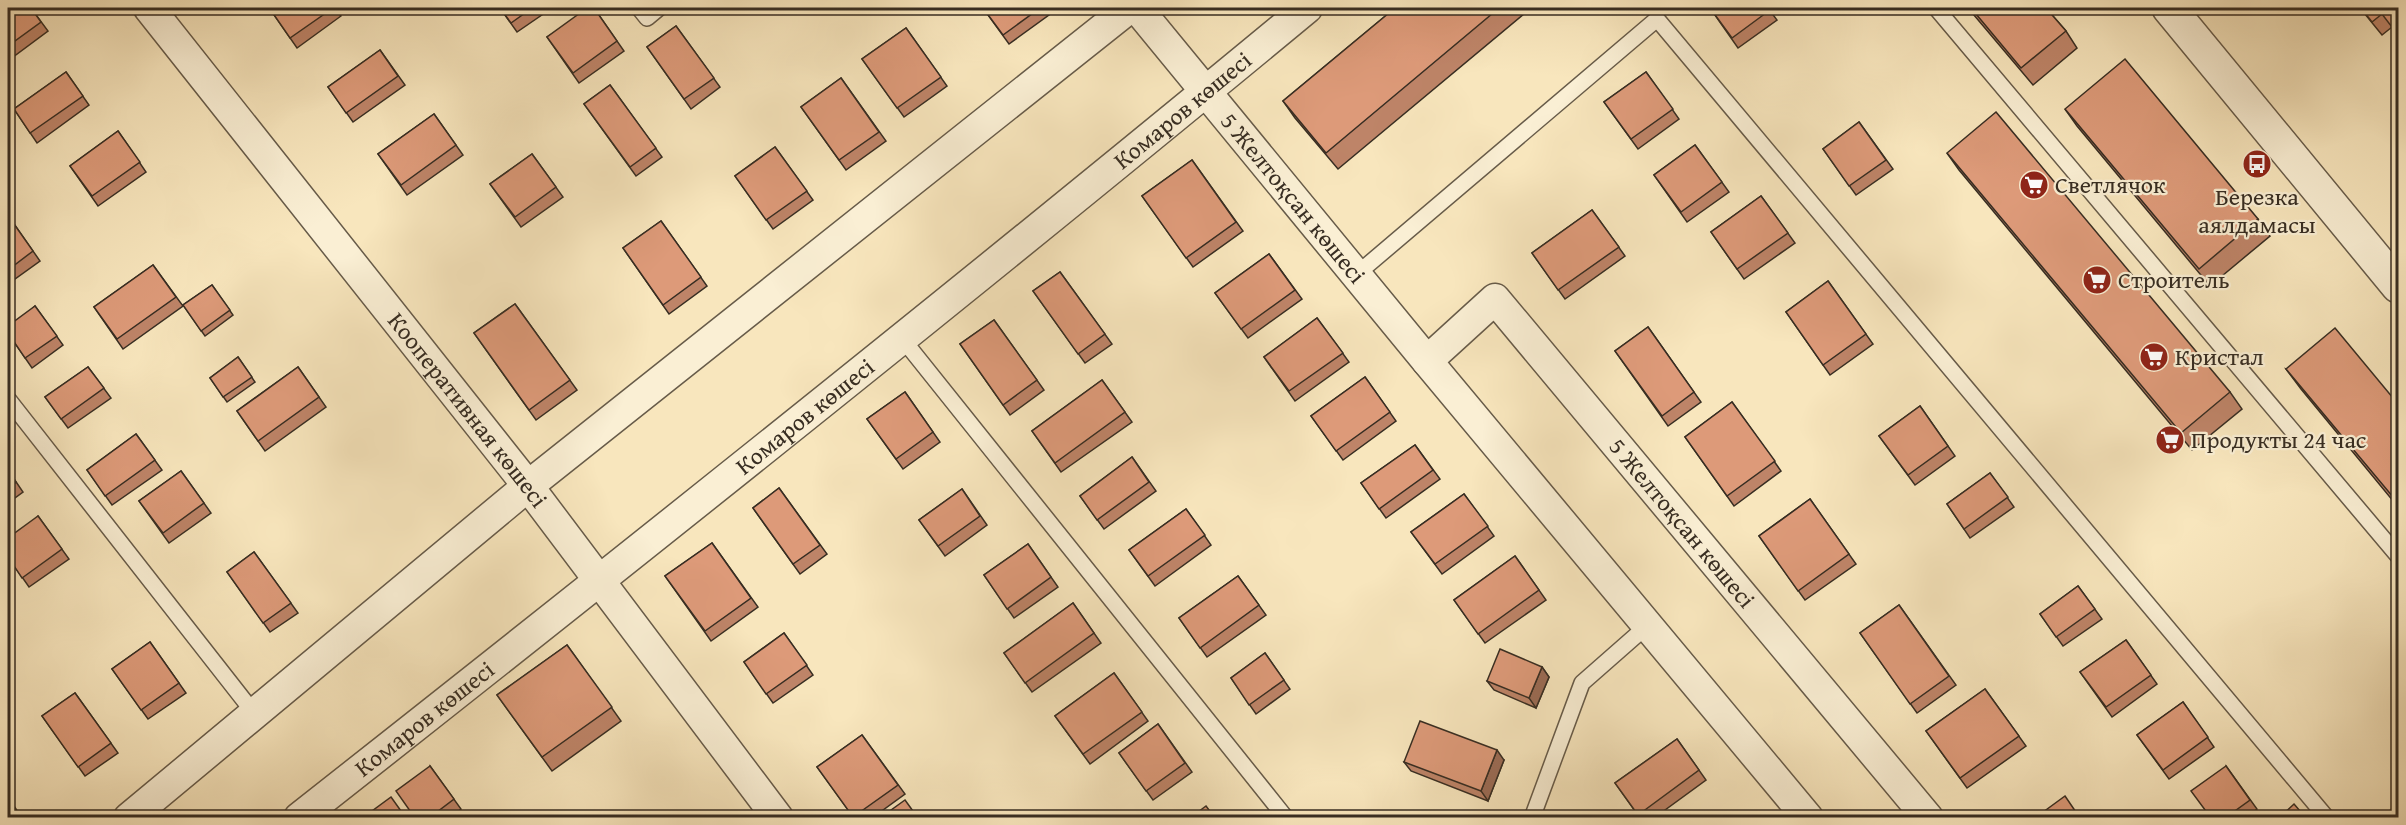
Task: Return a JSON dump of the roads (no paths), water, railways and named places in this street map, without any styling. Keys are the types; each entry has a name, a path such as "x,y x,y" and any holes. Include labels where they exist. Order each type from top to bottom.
{"street":[{"name":"Кооперативная көшесі","path":"149,8 528,486 778,818"},
{"path":"129,818 528,486 1129,8"},
{"name":"5 Желтоқсан көшесі","path":"1137,8 1427,361 1808,818"},
{"name":"Комаров көшесі","path":"299,818 600,580 1207,91 1273,18 1307,8"},
{"path":"2169,8 2395,276"},
{"name":"5 Желтоқсан көшесі","path":"1427,361 1495,299 1928,818"}],"lane":[{"path":"639,8 647,18 659,8"},
{"path":"1936,8 2398,556"},
{"path":"1357,274 1657,19 2327,818"},
{"path":"901,337 1286,818"},
{"path":"8,399 254,713"},
{"path":"1532,818 1582,683 1648,625"},
{"path":"2394,818 2398,814"}],"place":[{"name":"Березка аялдамасы","path":"2257,164"},
{"name":"Светлячок","path":"2034,185"},
{"name":"Строитель","path":"2097,280"},
{"name":"Кристал","path":"2154,357"},
{"name":"Продукты 24 час","path":"2170,440"}]}
